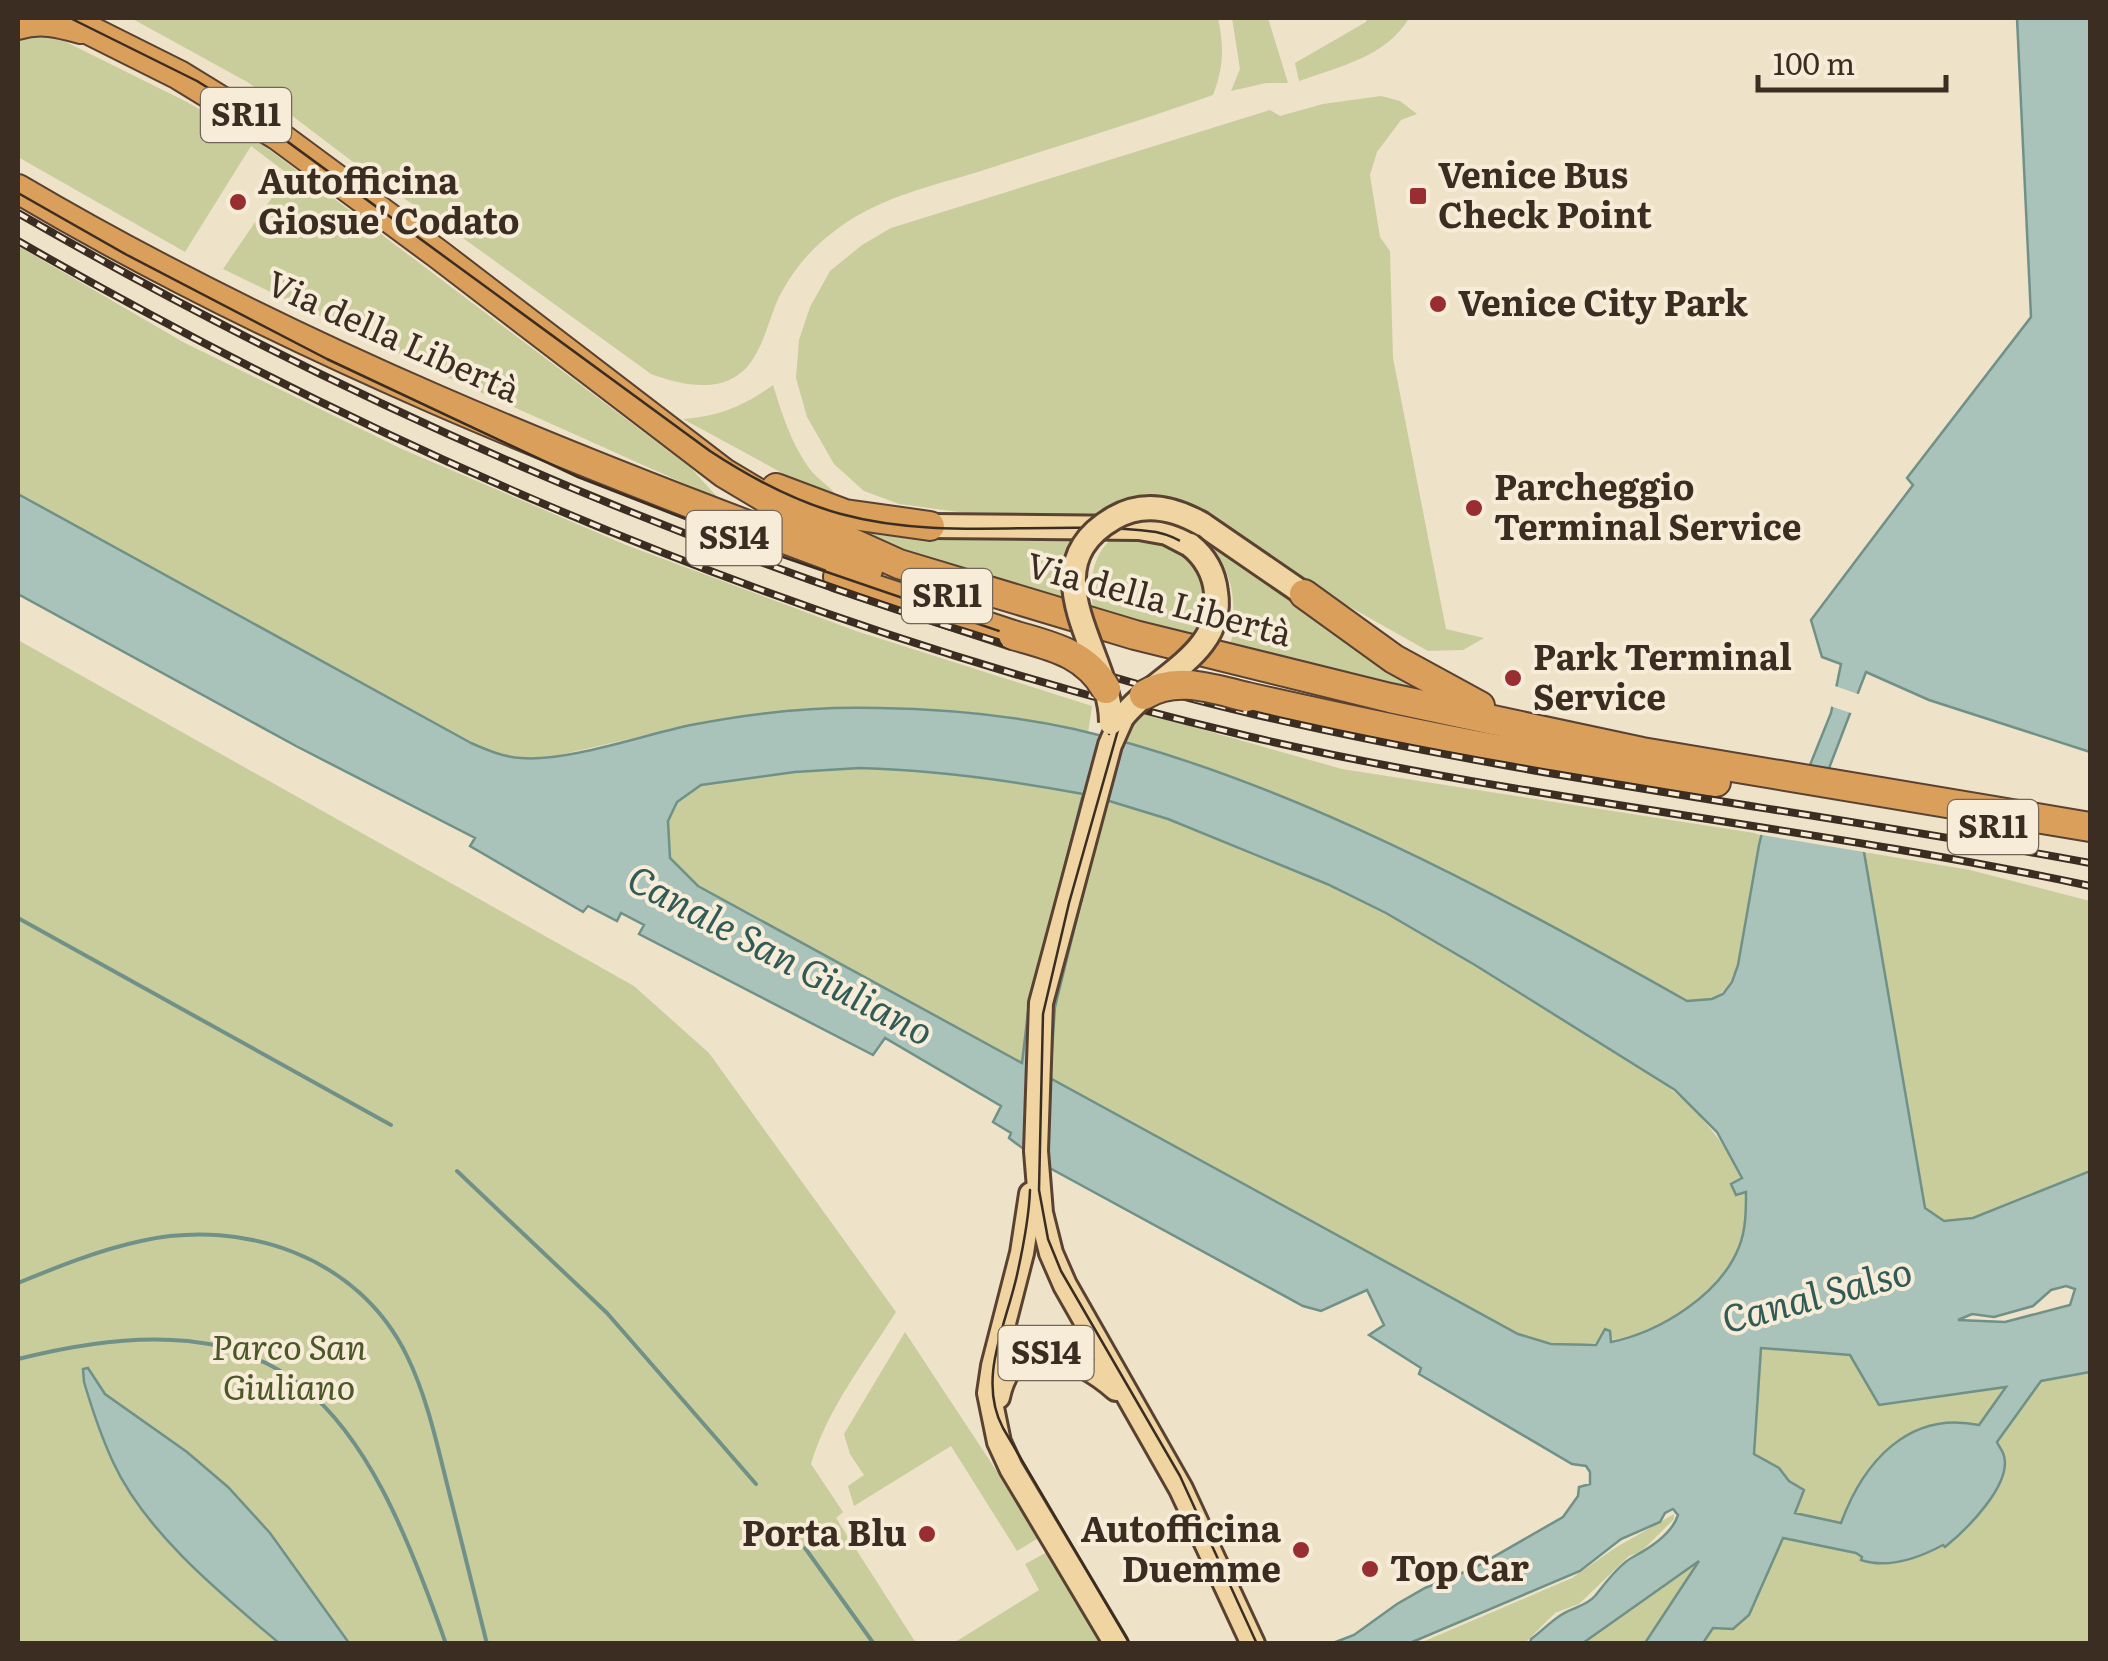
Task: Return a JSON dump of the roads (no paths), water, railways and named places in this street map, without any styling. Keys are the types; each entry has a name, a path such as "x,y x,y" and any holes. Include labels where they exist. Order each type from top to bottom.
{"highway":[{"name":"Via della Libertà","path":"66,18 232,105 277,135 724,473 806,522 860,548 980,590 1134,635 1734,776 2090,827"},
{"name":"SR11","path":"18,25 54,21 129,49"},
{"name":"SR11","path":"18,172 71,204 397,374 690,504"},
{"name":"Via della Libertà","path":"18,189 199,290 402,384 690,504 871,571 1135,652 1418,720 1644,769 1734,776"},
{"name":"SS14","path":"199,290 412,400 595,483 832,574 1080,658 1106,689"},
{"name":"SS14","path":"490,293 593,360 723,458 762,481 845,514 930,526"},
{"name":"SS14","path":"1304,594 1408,667 1522,726"},
{"path":"1144,694 1184,684 1552,760 1734,776"},
{"name":"Via della Libertà","path":"1896,802 2090,843"}],"main road":[{"name":"SS14","path":"1110,745 1111,709 1074,598 1076,568 1085,546 1113,518 1144,508 1174,511 1202,524 1304,594"},
{"name":"SS14","path":"930,526 1139,528 1168,533 1190,545 1206,561 1214,578 1218,604 1214,623 1198,648 1126,713 1110,745 1066,902 1041,1003 1036,1158 1022,1253 990,1384 996,1429 1011,1468 1116,1644"},
{"name":"SS14","path":"1036,1158 1042,1213 1056,1265 1180,1488 1253,1644"},
{"name":"SS14","path":"996,1429 997,1400 1003,1379 1018,1361 1034,1355 1058,1355 1083,1364 1133,1406"}],"water":[{"path":"2017,18 2090,18 2090,752 1929,700 1866,672 1826,776 1864,852 1925,1208 1944,1221 1973,1218 2090,1171 2090,1372 2041,1381 1997,1442 2005,1468 1994,1493 1975,1519 1945,1547 1902,1561 1871,1563 1861,1560 1856,1553 1783,1538 1749,1615 1733,1629 1713,1628 1703,1643 1645,1643 1699,1561 1583,1643 1530,1643 1565,1612 1591,1600 1622,1565 1666,1534 1678,1515 1673,1509 1660,1522 1621,1539 1580,1571 1410,1643 1333,1643 1354,1635 1425,1588 1474,1568 1563,1517 1578,1496 1579,1487 1590,1484 1586,1466 1572,1464 1419,1374 1421,1368 1369,1335 1384,1325 1367,1290 1321,1311 1303,1306 1046,1166 1009,1138 1011,1133 993,1122 1001,1106 885,1038 873,1055 639,934 644,925 621,913 617,921 588,906 583,912 470,846 475,838 296,746 18,594 18,494 471,743 508,756 560,756 714,721 832,708 952,711 1074,729 1153,750 1312,809 1466,881 1687,1001 1712,999 1723,994 1738,965 1771,796 1810,765 1831,713 1841,664 1822,657 1811,620 1913,485 1907,478 2031,317","holes":["860,768 916,771 1083,794 1028,1012 1022,1063 698,886 670,858 668,821 677,802 701,785","1106,800 1168,819 1327,884 1386,913 1675,1090 1717,1132 1742,1178 1731,1184 1736,1195 1746,1192 1741,1240 1730,1264 1703,1296 1649,1330 1611,1342 1610,1331 1605,1329 1596,1345 1551,1344 1518,1334 1050,1078 1055,1007","2066,1286 2075,1289 2070,1305 2005,1322 1958,1320 1972,1314 1994,1317 2033,1306 2051,1290","1761,1348 1850,1355 1879,1405 2006,1387 1979,1425 1954,1422 1931,1426 1892,1446 1862,1480 1841,1523 1795,1513 1804,1490 1789,1481 1779,1468 1754,1454"]},
{"path":"88,1368 105,1394 187,1452 228,1487 270,1533 349,1643 279,1643 164,1537 127,1488 113,1462 84,1382 83,1369"}],"waterway":[{"path":"18,918 391,1125"},
{"path":"457,1171 607,1313 756,1484"},
{"path":"18,1283 141,1241 180,1235 220,1235 258,1241 295,1253 329,1270 360,1293 386,1322 407,1356 420,1388 487,1644"},
{"path":"18,1359 111,1342 188,1341 251,1356 303,1387 346,1431 382,1490 415,1561 446,1644"},
{"path":"805,1548 874,1644"}],"tram line":[{"path":"70,18 197,81 247,112 710,451 773,488 841,514 919,527 1156,532 1181,541 1200,558 1209,573 1215,600 1212,622 1202,641 1150,687 1120,723 1069,903 1043,1014 1039,1190 1048,1239 1061,1271 1180,1476 1257,1644"},
{"path":"18,193 127,255 327,359 578,477 783,557 1078,658 1105,692 1110,711 1109,734"},
{"path":"1030,1190 1019,1265 993,1371 996,1409 1003,1428 1130,1644"}],"railway":[{"path":"18,213 243,335 473,445 708,542 950,627 1180,696 1360,738 2090,863"},
{"path":"18,241 163,322 462,468 614,533 927,647 1086,695 1352,759 1880,846 2090,886"}],"place":[{"name":"Venice Bus Check Point","path":"1418,196"},
{"name":"Autofficina Giosue' Codato","path":"238,202"},
{"name":"Venice City Park","path":"1438,304"},
{"name":"Parcheggio Terminal Service","path":"1474,508"},
{"name":"Park Terminal Service","path":"1513,678"},
{"name":"Porta Blu","path":"927,1534"},
{"name":"Autofficina Duemme","path":"1301,1550"},
{"name":"Top Car","path":"1370,1569"}],"water label":[{"name":"Canale San Giuliano","path":"780,956"},
{"name":"Canal Salso","path":"1817,1296"}],"park label":[{"name":"Parco San Giuliano","path":"289,1368"}]}
